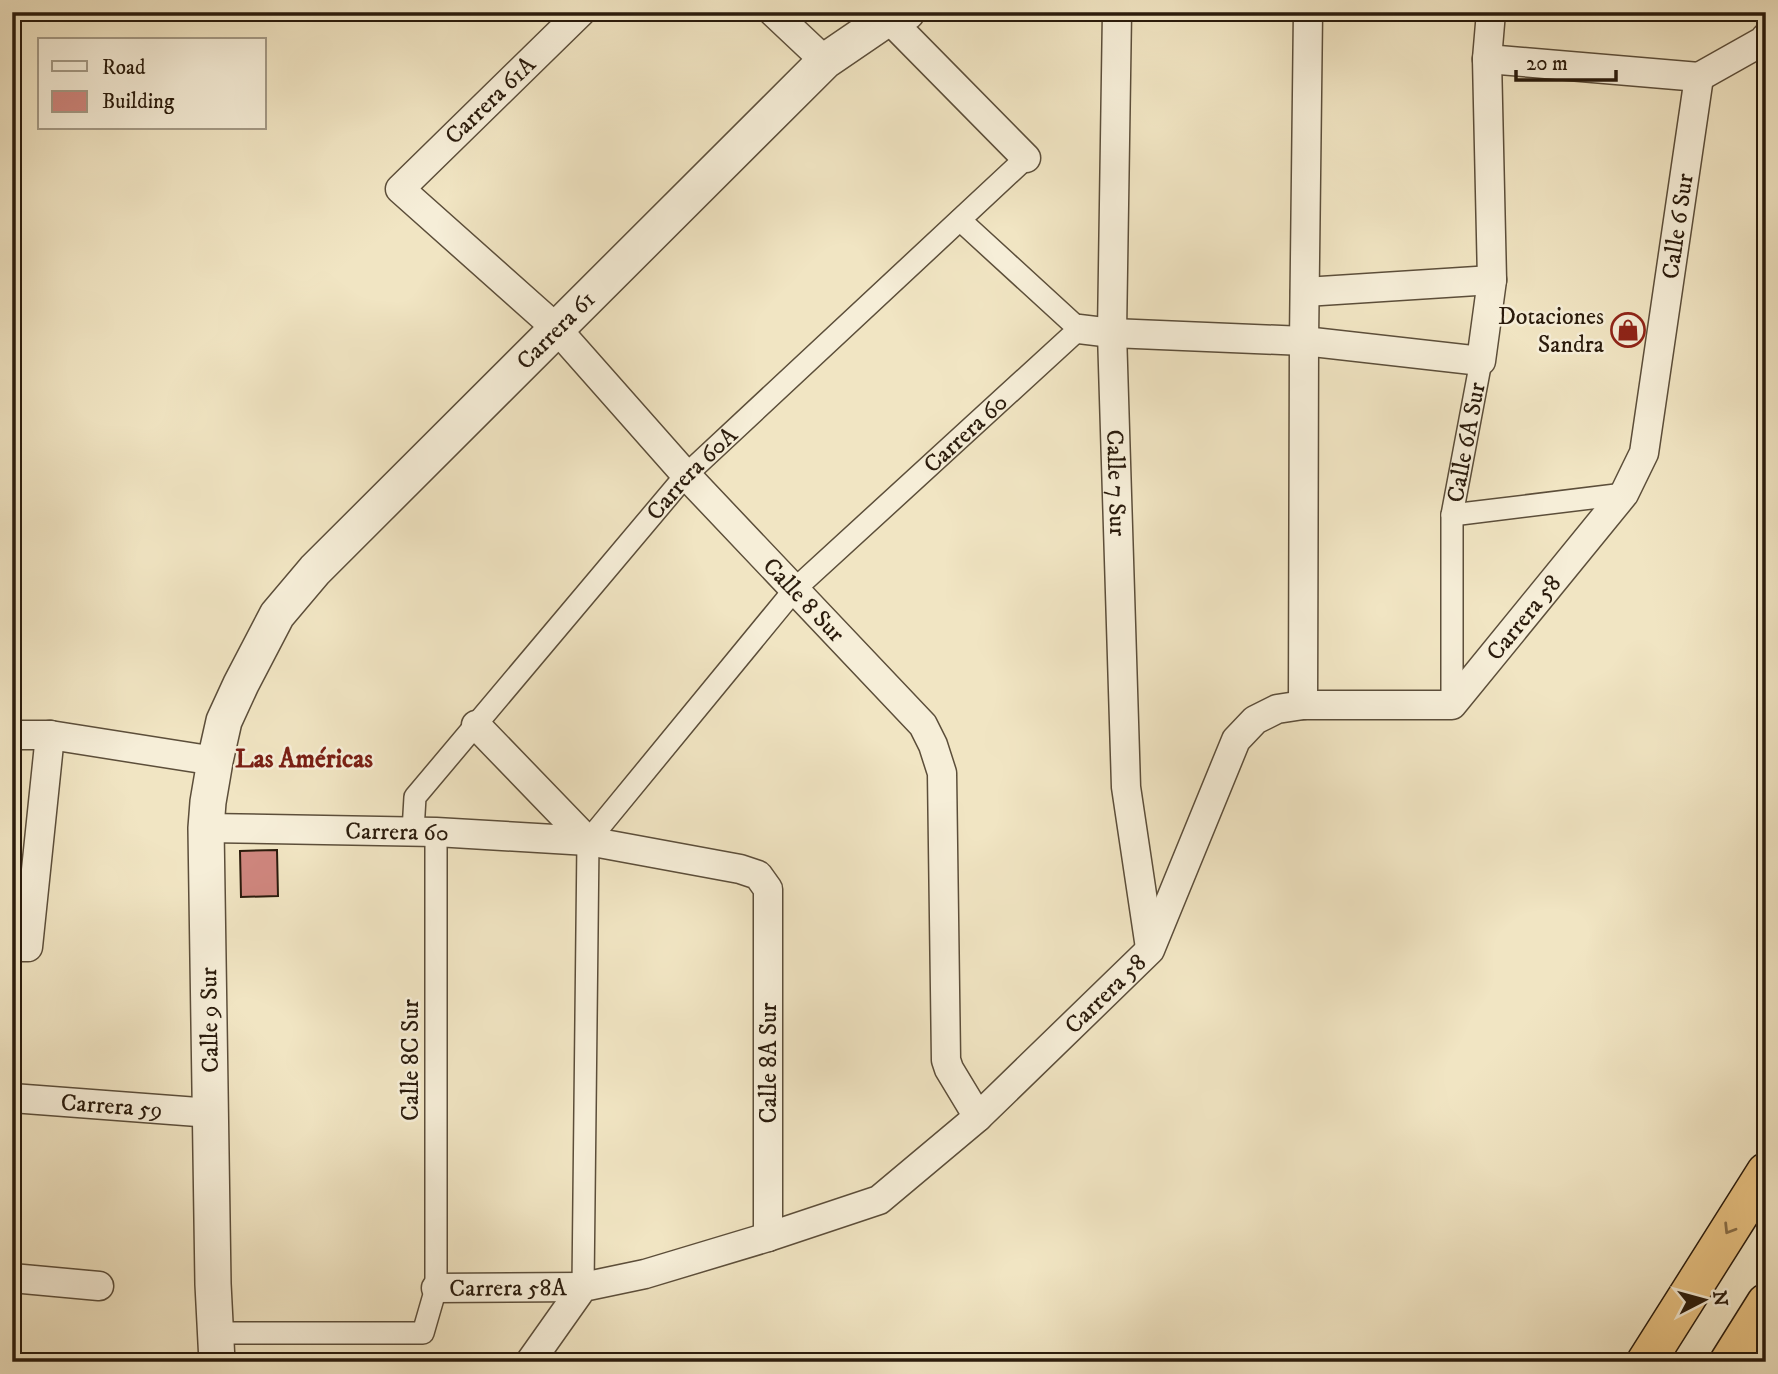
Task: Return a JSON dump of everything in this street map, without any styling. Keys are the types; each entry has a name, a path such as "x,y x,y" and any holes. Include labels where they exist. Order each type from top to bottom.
{"highway":[{"path":"1646,1362 1766,1172"},
{"path":"1729,1362 1766,1303"}],"street":[{"name":"Carrera 61A","path":"400,188 581,12"},
{"path":"773,12 825,61"},
{"name":"Calle 7 Sur","path":"1117,12 1112,333 1126,787 1150,950"},
{"path":"1303,705 1308,12"},
{"name":"Calle 6A Sur","path":"1452,705 1452,515 1481,361 1492,280 1488,59 1491,12"},
{"path":"897,15 1026,158"},
{"name":"Carrera 61","path":"241,684 278,615 314,570 825,61 897,15"},
{"path":"1488,59 1699,77 1766,37"},
{"name":"Calle 6 Sur","path":"1644,453 1699,77"},
{"name":"Carrera 60A","path":"424,832 415,797 686,475 1026,158"},
{"name":"Calle 8 Sur","path":"400,188 556,328 686,475 923,725 942,773 946,1060 978,1117"},
{"path":"960,220 1079,329 1112,333 1304,341 1481,361"},
{"path":"1305,292 1492,280"},
{"name":"Carrera 60","path":"588,841 795,589 1079,329"},
{"name":"Carrera 58","path":"583,1287 645,1274 768,1237 879,1199 978,1117 1150,950 1236,740 1255,720 1277,709 1303,705 1452,705 1624,494 1644,453"},
{"path":"1452,515 1624,494"},
{"name":"Calle 9 Sur","path":"216,1347 206,828 215,761 224,721 241,684"},
{"path":"476,725 588,841 583,1287 530,1362"},
{"path":"12,735 50,735 215,761"},
{"path":"20,947 50,735"},
{"name":"Carrera 60","path":"206,828 424,832 588,841 740,870 758,875 768,889"},
{"name":"Calle 8C Sur","path":"424,832 436,1288"},
{"name":"Calle 8A Sur","path":"768,889 768,1237"},
{"name":"Carrera 59","path":"12,1098 211,1113"},
{"path":"12,1278 99,1286"},
{"name":"Carrera 58A","path":"216,1347 423,1333 436,1288 583,1287"}],"building":[{"path":"277,850 278,896 241,897 240,851"}],"place":[{"name":"Dotaciones Sandra","path":"1628,330"}],"district":[{"name":"Las Américas","path":"304,758"}]}
